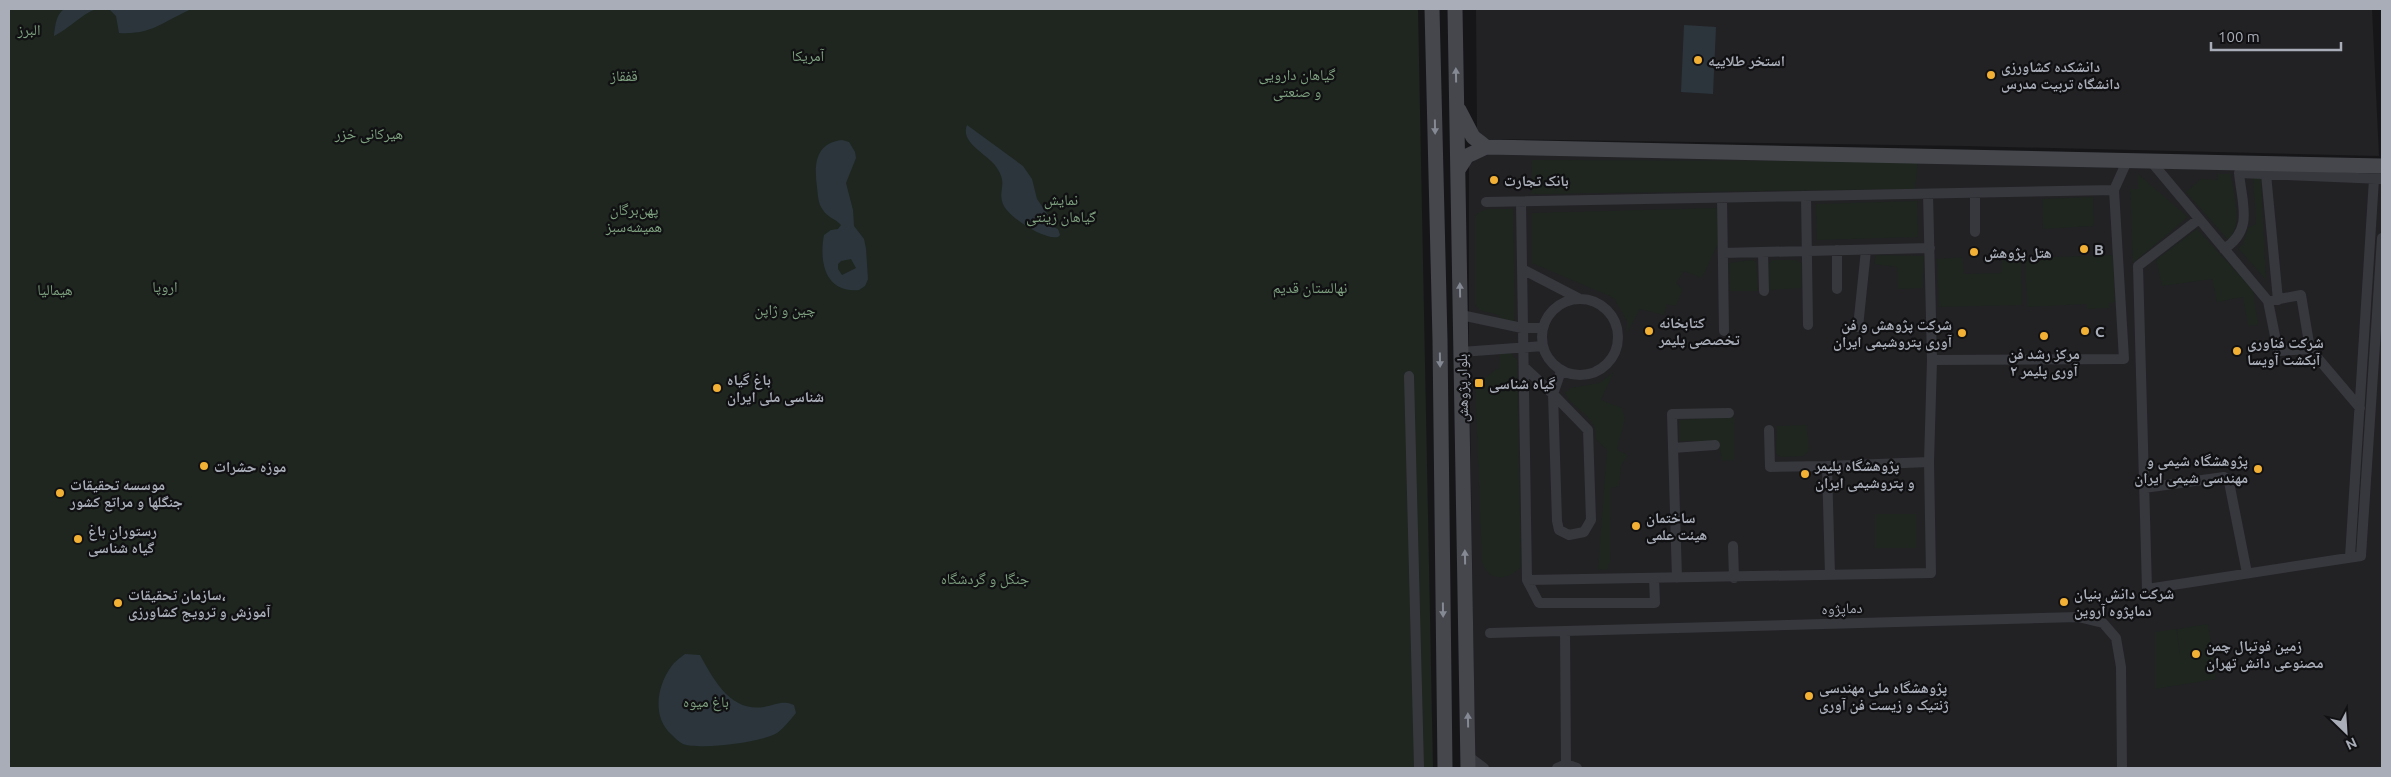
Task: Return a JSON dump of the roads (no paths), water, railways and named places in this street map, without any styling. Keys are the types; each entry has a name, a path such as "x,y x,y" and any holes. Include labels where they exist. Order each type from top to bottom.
{"street":[{"name":"بلوار پژوهش","path":"1432,9 1440,330 1445,768"},
{"name":"بلوار پژوهش","path":"1455,9 1468,762"},
{"path":"1457,107 1474,137 1486,147"},
{"path":"1458,170 1468,156 1486,147 2128,159 2380,174"},
{"path":"1932,360 2124,359 2114,190 2128,159"},
{"path":"2149,160 2268,301 2278,351 2310,349"},
{"path":"2224,250 2235,242 2243,230 2239,173 2380,174"},
{"path":"2266,174 2278,300"},
{"path":"2350,557 2360,408 2380,174"},
{"path":"1486,202 2114,190"},
{"path":"1975,193 1975,232"},
{"path":"1527,580 1734,578 1931,572 1929,462 1932,360 1928,194"},
{"path":"1806,196 1808,325"},
{"path":"1722,198 1724,332"},
{"path":"1521,202 1527,580 1539,603 1655,603 1654,578"},
{"path":"2199,219 2138,266 2147,589 2361,556 2382,238"},
{"path":"1723,253 1930,248"},
{"path":"1837,250 1837,289"},
{"path":"1858,327 1866,250"},
{"path":"1763,252 1764,290"},
{"path":"1522,268 1578,298 1591,300 1607,310 1617,326 1619,339 1616,351 1609,363 1599,371 1586,375 1574,375 1561,371 1552,363 1543,346 1542,328 1547,317 1555,308 1566,301 1578,298"},
{"path":"2268,301 2302,294 2310,349 2360,408"},
{"path":"1461,315 1522,328 1542,328"},
{"path":"1461,352 1543,346"},
{"path":"1524,367 1553,394 1588,430 1591,520 1584,532 1569,536 1560,530 1557,522 1553,394 1561,371"},
{"path":"1409,376 1419,768"},
{"path":"1677,578 1672,414 1729,413"},
{"path":"1769,430 1770,468 1929,462"},
{"path":"1673,448 1715,445"},
{"path":"1826,466 1830,575"},
{"path":"2144,488 2224,477 2229,482 2247,573"},
{"path":"1733,546 1734,578"},
{"name":"دماپژوه","path":"1490,633 2078,617 2103,623 2116,638 2121,667 2122,768"},
{"path":"1565,631 1562,766 1577,768"},
{"path":"1468,762 1484,768"}],"place":[{"name":"استخر طلاییه","path":"1698,60"},
{"name":"دانشکده کشاورزی دانشگاه تربیت مدرس","path":"1991,75"},
{"name":"بانک تجارت","path":"1494,180"},
{"name":"B","path":"2084,249"},
{"name":"هتل پژوهش","path":"1974,252"},
{"name":"کتابخانه تخصصی پلیمر","path":"1649,331"},
{"name":"C","path":"2085,331"},
{"name":"شرکت پژوهش و فن آوری پتروشیمی ایران","path":"1962,333"},
{"name":"مرکز رشد فن آوری پلیمر ۲","path":"2044,336"},
{"name":"شرکت فناوری آبکشت آویسا","path":"2237,351"},
{"name":"گیاه شناسی","path":"1479,383"},
{"name":"باغ گیاه‌ شناسی ملی ایران","path":"717,388"},
{"name":"موزه حشرات","path":"204,466"},
{"name":"پژوهشگاه شیمی و مهندسی شیمی ایران","path":"2258,469"},
{"name":"پژوهشگاه پلیمر و پتروشیمی ایران","path":"1805,474"},
{"name":"موسسه تحقیقات جنگلها و مراتع کشور","path":"60,493"},
{"name":"ساختمان هیئت علمی","path":"1636,526"},
{"name":"رستوران باغ گیاه شناسی","path":"78,539"},
{"name":"شرکت دانش بنیان دماپژوه آروین","path":"2064,602"},
{"name":"سازمان تحقیقات، آموزش و ترویج کشاورزی","path":"118,603"},
{"name":"زمین فوتبال چمن مصنوعی دانش تهران","path":"2196,654"},
{"name":"پژوهشگاه ملی مهندسی ژنتیک و زیست فن آوری","path":"1809,696"}],"park label":[{"name":"البرز","path":"29,29"},
{"name":"آمریکا","path":"808,55"},
{"name":"قفقاز","path":"624,75"},
{"name":"گیاهان دارویی و صنعتی","path":"1297,82"},
{"name":"هیرکانی خزر","path":"369,133"},
{"name":"نمایش گیاهان زینتی","path":"1061,208"},
{"name":"پهن‌برگان همیشه‌سبز","path":"634,218"},
{"name":"اروپا","path":"165,286"},
{"name":"نهالستان قدیم","path":"1310,287"},
{"name":"هیمالیا","path":"55,289"},
{"name":"چین و ژاپن","path":"785,309"},
{"name":"جنگل و گردشگاه","path":"985,578"},
{"name":"باغ میوه","path":"706,701"}]}
